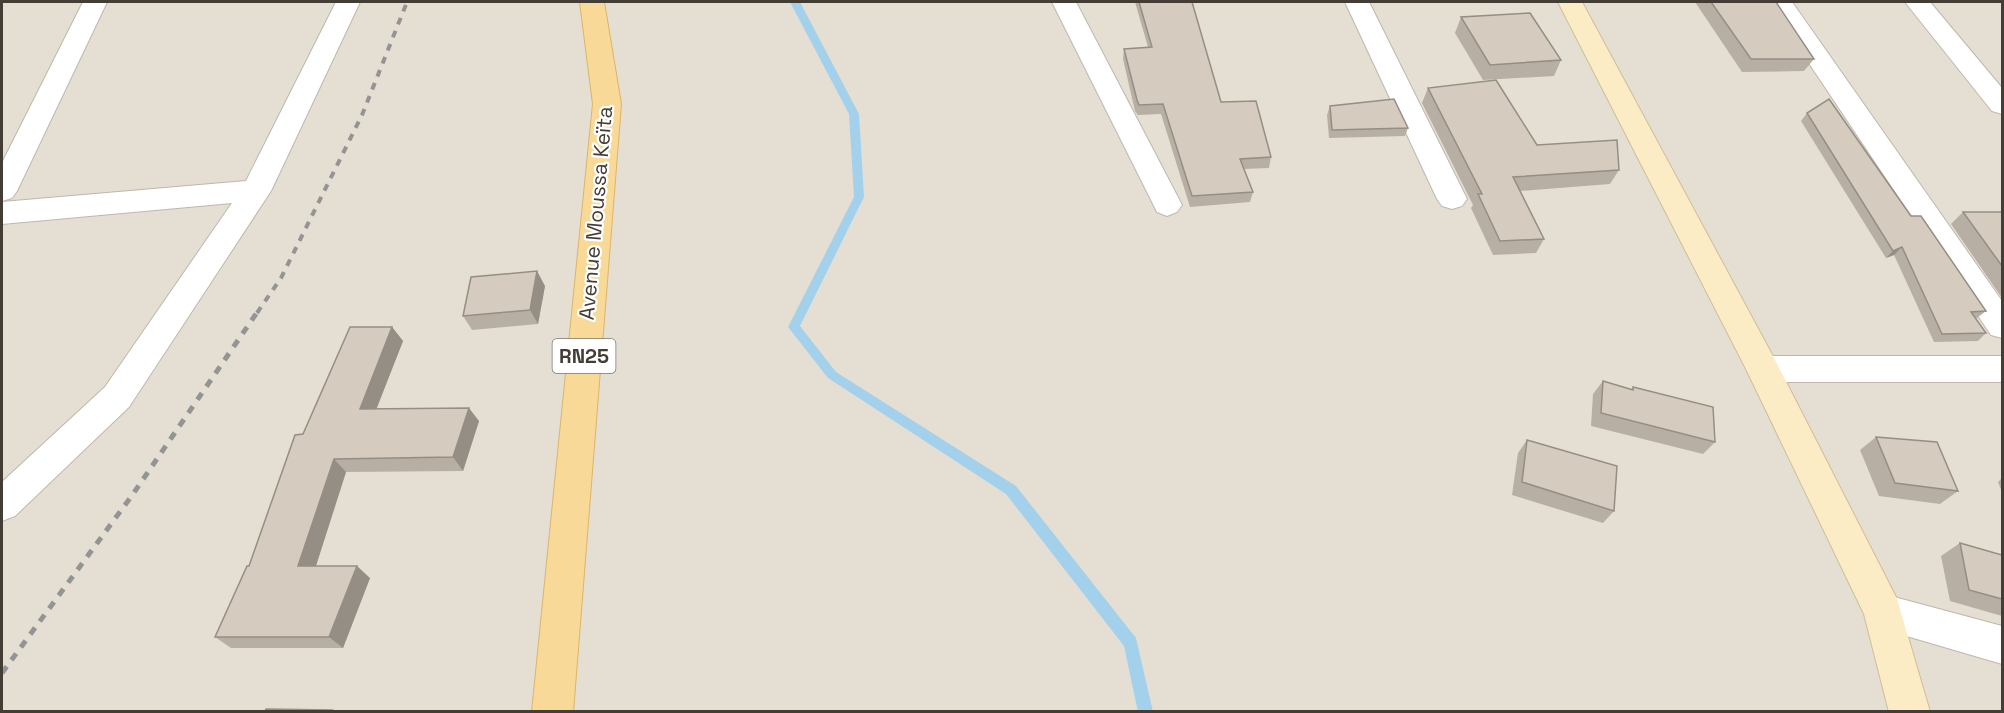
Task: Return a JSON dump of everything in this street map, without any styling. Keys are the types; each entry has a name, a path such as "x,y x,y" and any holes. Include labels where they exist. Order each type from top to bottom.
{"main road":[{"name":"Avenue Moussa Keïta","path":"552,711 607,105 592,2"}],"street":[{"path":"2,191 94,2"},
{"path":"2,505 117,397 256,191 348,2"},
{"path":"1064,2 1167,205"},
{"path":"1356,2 1452,199"},
{"path":"1570,2 1763,369 1883,612 1910,711"},
{"path":"1780,2 2002,326"},
{"path":"1917,2 2002,105"},
{"path":"2,213 256,191"},
{"path":"1763,369 2002,369"},
{"path":"1883,612 2002,645"}],"shaded area":[{"path":"2,2 2002,2 2002,711 2,711"}],"building":[{"path":"1139,2 1192,2 1221,102 1256,101 1271,157 1240,159 1253,192 1192,196 1163,104 1139,105 1137,100 1124,49 1152,47"},
{"path":"1711,2 1776,2 1814,59 1751,59"},
{"path":"1530,13 1561,60 1490,65 1461,17"},
{"path":"1496,80 1537,145 1617,140 1619,170 1513,177 1544,239 1500,241 1478,194 1482,194 1428,88"},
{"path":"1394,99 1408,128 1332,130 1330,106"},
{"path":"1829,99 1911,216 1921,216 1986,311 1971,312 1986,333 1942,334 1902,247 1893,251 1807,113"},
{"path":"1963,212 2002,212 2002,266"},
{"path":"537,271 530,310 463,316 471,277"},
{"path":"350,327 392,327 360,409 469,408 453,457 334,459 298,566 357,566 329,637 215,637 247,566 249,566 295,435 303,434"},
{"path":"1603,381 1633,390 1633,387 1713,407 1715,442 1601,413"},
{"path":"1876,437 1937,442 1958,491 1895,483"},
{"path":"1527,440 1617,466 1614,511 1522,482"},
{"path":"1960,543 2002,555 2002,599 1969,590"},
{"path":"266,709 332,710 265,711"}],"waterway":[{"path":"795,2 854,114 859,197 794,327 832,375 1011,490 1131,643 1146,712"}],"railway":[{"path":"257,313 281,278 362,115 407,2"},
{"path":"2,673 133,494 258,311"}]}
